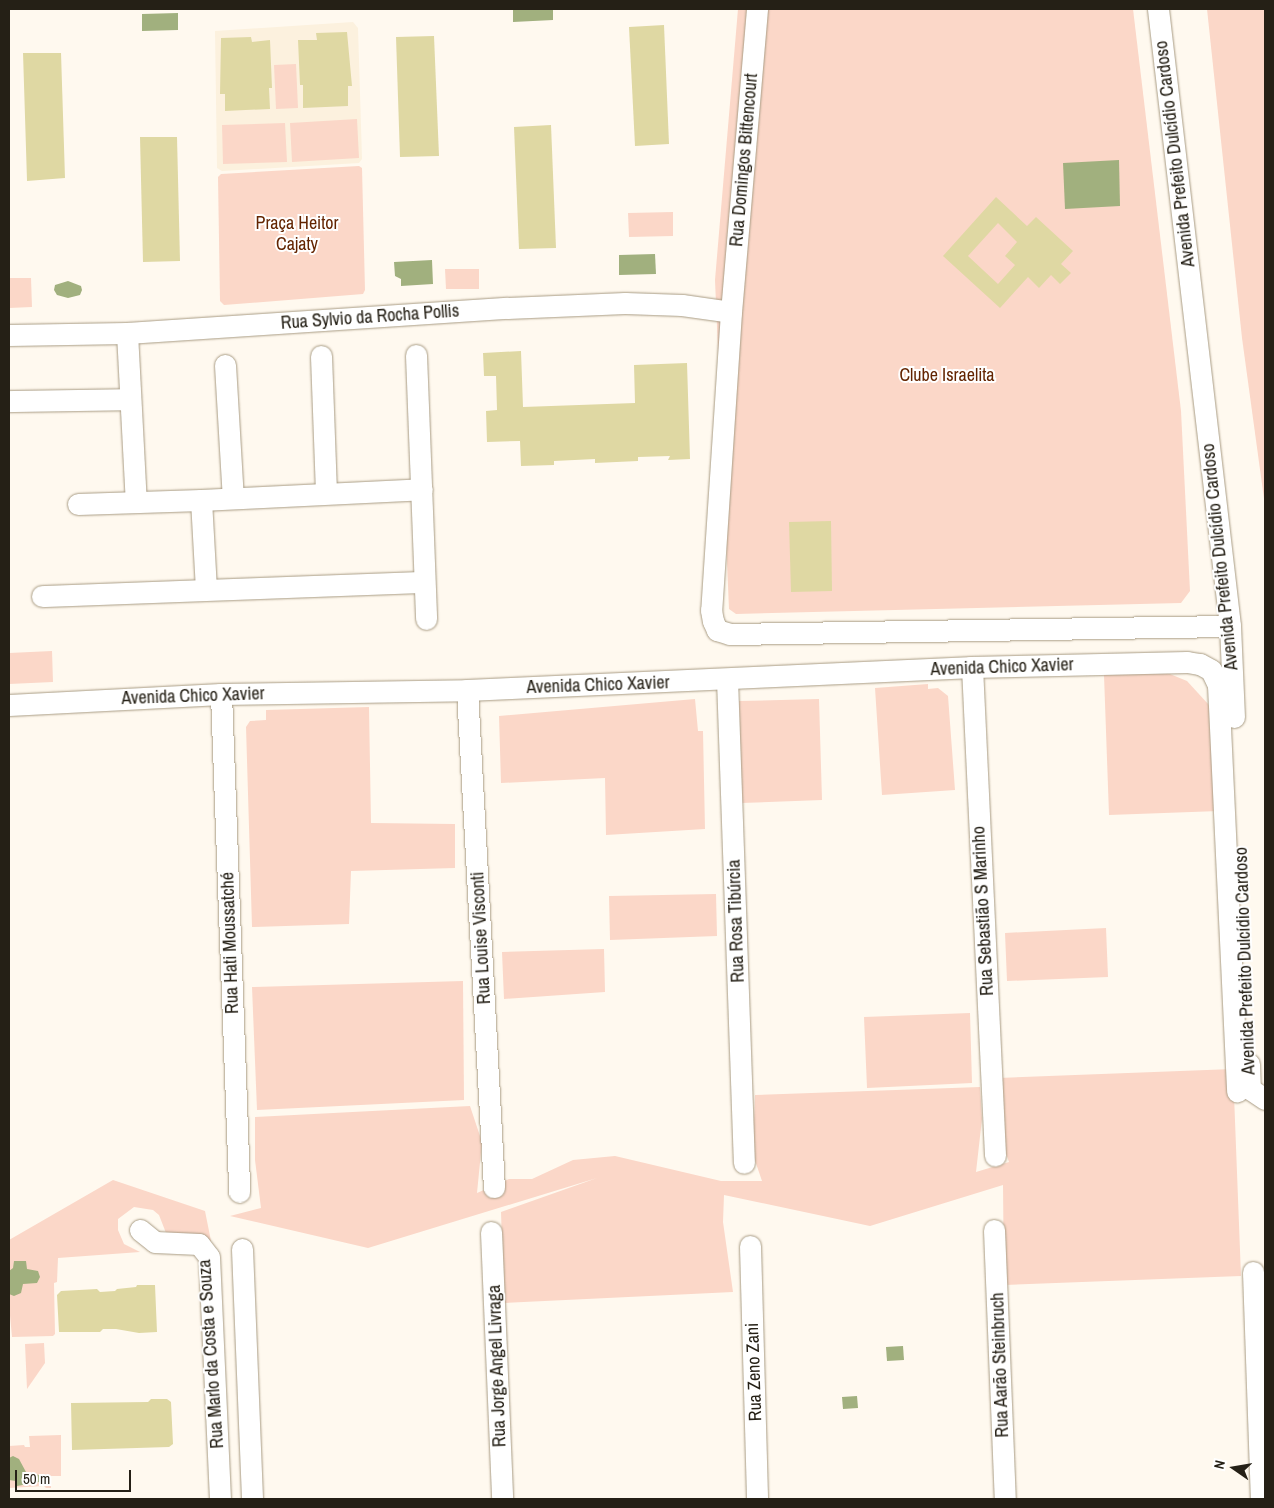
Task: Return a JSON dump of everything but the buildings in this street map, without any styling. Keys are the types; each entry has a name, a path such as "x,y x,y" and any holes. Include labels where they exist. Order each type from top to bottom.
{"street":[{"name":"Avenida Prefeito Dulcídio Cardoso","path":"1158,9 1230,626 1250,1089 1265,1099"},
{"name":"Rua Domingos Bittencourt","path":"731,312 756,10"},
{"name":"Rua Sylvio da Rocha Pollis","path":"9,335 127,333 507,308 624,303 682,305 731,312"},
{"name":"Avenida Chico Xavier","path":"731,312 711,610 717,630 730,634 1230,626"},
{"path":"127,333 136,502"},
{"path":"416,355 426,619"},
{"path":"321,356 326,493"},
{"path":"225,365 232,498"},
{"path":"9,401 130,399"},
{"path":"78,504 422,489"},
{"path":"201,500 206,589"},
{"path":"42,596 424,582"},
{"name":"Avenida Prefeito Dulcídio Cardoso","path":"1187,662 1200,664 1211,670 1218,684 1237,1092"},
{"name":"Avenida Chico Xavier","path":"9,705 221,694 468,690 727,680 972,667 1187,662"},
{"name":"Rua Sebastião S Marinho","path":"972,667 995,1155"},
{"name":"Rua Rosa Tibúrcia","path":"727,680 744,1164"},
{"name":"Rua Louise Visconti","path":"468,690 494,1187"},
{"name":"Rua Hati Moussatché","path":"221,694 239,1192"},
{"name":"Rua Marlo da Costa e Souza","path":"140,1230 155,1242 199,1244 208,1257 220,1499"},
{"name":"Rua Aarão Steinbruch","path":"994,1230 1005,1499"},
{"name":"Rua Jorge Angel Livraga","path":"491,1232 502,1499"},
{"name":"Rua Zeno Zani","path":"750,1246 757,1499"},
{"name":"Rua Marlo da Costa e Souza","path":"242,1249 252,1499"},
{"path":"1253,1272 1261,1499"}],"shaded area":[{"path":"513,9 553,9 553,20 513,22"},
{"path":"178,13 178,30 142,31 142,14"},
{"path":"353,22 358,28 362,159 359,163 222,171 217,168 215,31"},
{"path":"1119,160 1120,206 1065,209 1063,163"},
{"path":"655,254 656,274 619,275 619,255"},
{"path":"432,260 433,284 401,286 401,279 395,276 394,262"},
{"path":"68,281 81,286 80,295 68,298 57,295 54,290 55,285"},
{"path":"14,1261 26,1261 27,1269 38,1271 40,1277 37,1283 23,1284 21,1293 14,1296 9,1294 9,1271 13,1268"},
{"path":"903,1346 904,1360 887,1361 886,1347"},
{"path":"857,1396 858,1408 843,1409 842,1397"},
{"path":"13,1456 19,1459 26,1472 39,1475 39,1482 17,1486 16,1481 9,1480 9,1458"}],"green space":[{"name":"Clube Israelita","path":"738,9 1133,9 1181,411 1190,591 1181,603 736,614 729,609 715,280"},
{"path":"1207,9 1265,9 1265,506 1242,338"},
{"path":"296,64 298,108 276,109 274,65"},
{"path":"357,119 359,158 292,162 290,123"},
{"path":"285,123 287,162 223,164 222,125"},
{"name":"Praça Heitor Cajaty","path":"359,166 362,168 365,290 363,294 224,305 220,301 218,177 221,174"},
{"path":"673,212 673,236 629,237 628,213"},
{"path":"445,269 479,269 479,289 446,289"},
{"path":"9,278 31,278 32,307 9,308"},
{"path":"52,651 53,682 9,684 9,653"},
{"path":"1160,670 1187,681 1209,705 1219,811 1109,815 1104,675"},
{"path":"928,684 928,689 938,688 948,696 955,790 882,795 875,688"},
{"path":"695,699 698,731 703,731 705,829 606,835 605,778 501,783 499,716"},
{"path":"819,699 822,800 741,803 739,701"},
{"path":"369,707 371,823 455,824 455,868 351,871 349,924 252,927 246,727 250,721 266,720 266,710"},
{"path":"716,894 717,936 610,940 609,896"},
{"path":"1106,928 1108,977 1007,981 1005,933"},
{"path":"604,949 605,992 504,999 502,952"},
{"path":"463,981 464,1100 257,1110 252,987"},
{"path":"970,1013 972,1083 867,1088 864,1017"},
{"path":"1233,1069 1241,1276 1004,1285 1003,1185 870,1226 724,1195 723,1222 733,1292 504,1303 501,1212 597,1178 368,1248 230,1216 261,1208 255,1160 255,1117 470,1106 482,1142 477,1193 509,1179 532,1179 573,1160 615,1156 721,1181 762,1181 746,1134 746,1122 754,1119 755,1095 980,1087 982,1119 976,1172 1009,1162 999,1133 998,1078"},
{"path":"113,1180 205,1211 211,1241 166,1233 159,1215 153,1210 134,1207 118,1219 118,1230 124,1244 140,1252 58,1258 57,1282 54,1283 55,1334 53,1336 12,1337 9,1305 9,1240"},
{"path":"44,1343 45,1363 27,1389 25,1344"},
{"path":"61,1435 61,1476 51,1476 51,1488 44,1486 9,1488 9,1446 24,1445 25,1447 30,1447 29,1436"}]}
